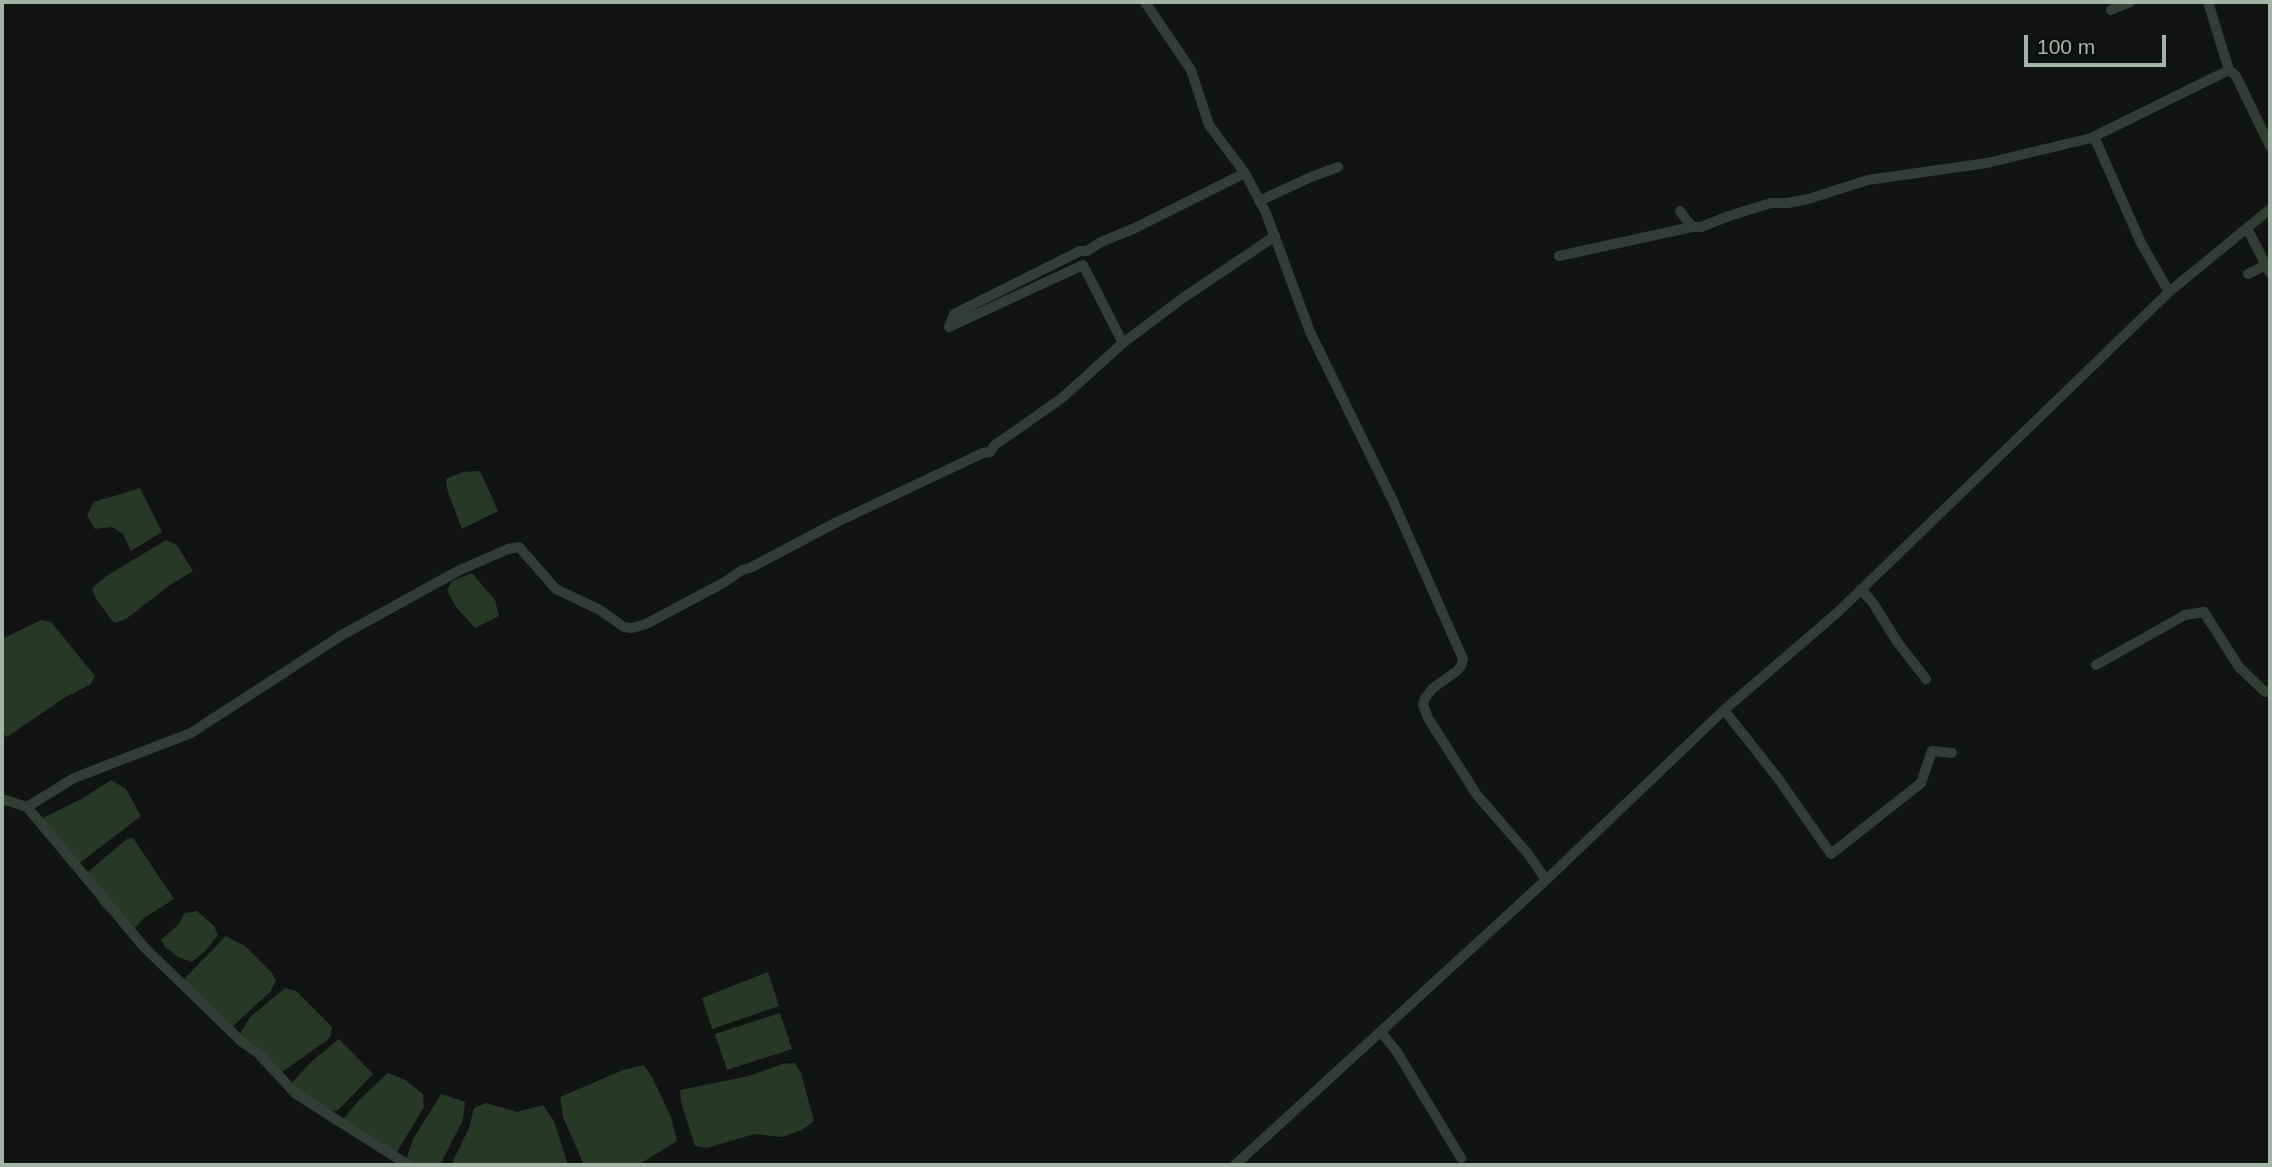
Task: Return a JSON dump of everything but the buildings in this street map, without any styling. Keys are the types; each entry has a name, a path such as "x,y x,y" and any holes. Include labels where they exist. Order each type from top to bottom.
{"street":[{"path":"1145,2 1191,70 1209,125 1245,173 1259,201 1275,236 1310,331 1393,501 1463,659 1457,671 1433,688 1425,698 1423,705 1428,718 1477,795 1529,855 1546,880"},
{"path":"2111,10 2130,2"},
{"path":"2208,2 2229,70 2236,76 2270,146"},
{"path":"1559,256 1701,227 1771,203 1808,199 1868,180 1987,163 2091,138 2229,70"},
{"path":"2091,138 2096,141 2141,243 2169,292"},
{"path":"1259,201 1338,167"},
{"path":"1123,343 1083,265 948,327 954,314 1245,173"},
{"path":"1235,1165 1546,880 1724,710 1861,589 2169,292 2270,209"},
{"path":"1680,211 1692,227"},
{"path":"2247,228 2268,269 2248,274"},
{"path":"27,807 74,778 191,733 342,635 458,571 508,549 519,547 556,589 600,610 624,627 646,624 725,582 742,570 837,522 990,452 995,445 1062,398 1123,343 1183,298 1275,236"},
{"path":"1861,589 1926,678"},
{"path":"2096,665 2185,615 2204,612 2239,667 2269,690"},
{"path":"1724,710 1777,777 1831,854 1921,783 1932,751 1952,753"},
{"path":"2,799 27,807 144,947 242,1042 258,1053 296,1094 408,1165"},
{"path":"1381,1032 1397,1052 1461,1158"}],"shaded area":[{"path":"480,471 498,511 462,529 446,479 463,472"},
{"path":"140,488 162,532 131,551 123,534 112,527 95,529 87,515 94,502"},
{"path":"166,540 177,545 193,571 126,619 114,623 96,599 92,588 108,575"},
{"path":"472,573 495,600 499,616 475,628 456,607 447,590 452,581"},
{"path":"41,620 51,622 95,676 91,684 64,698 7,737 2,732 2,639"},
{"path":"111,780 126,789 141,816 77,865 35,822 83,798"},
{"path":"133,838 174,899 144,918 130,933 102,906 82,877 127,839"},
{"path":"197,911 214,926 218,935 192,962 178,957 165,947 161,940 178,925 185,913"},
{"path":"226,936 245,946 272,973 276,981 270,992 232,1027 217,1025 184,979"},
{"path":"768,972 779,1006 712,1029 702,998"},
{"path":"285,988 296,991 332,1027 330,1038 285,1070 273,1074 238,1037 250,1017"},
{"path":"780,1013 792,1049 727,1070 715,1034"},
{"path":"339,1039 373,1074 338,1110 324,1114 289,1086 312,1061"},
{"path":"795,1063 801,1073 814,1121 802,1130 782,1137 754,1134 707,1148 695,1146 681,1102 680,1090 749,1076 782,1064"},
{"path":"644,1065 671,1117 677,1141 638,1165 584,1165 563,1117 560,1097 623,1070"},
{"path":"388,1073 405,1080 423,1094 424,1107 393,1159 341,1122 359,1100"},
{"path":"441,1094 465,1102 463,1120 440,1165 410,1165 406,1160 413,1139"},
{"path":"486,1103 517,1112 543,1105 554,1121 568,1165 451,1165 469,1128 474,1108"}]}
